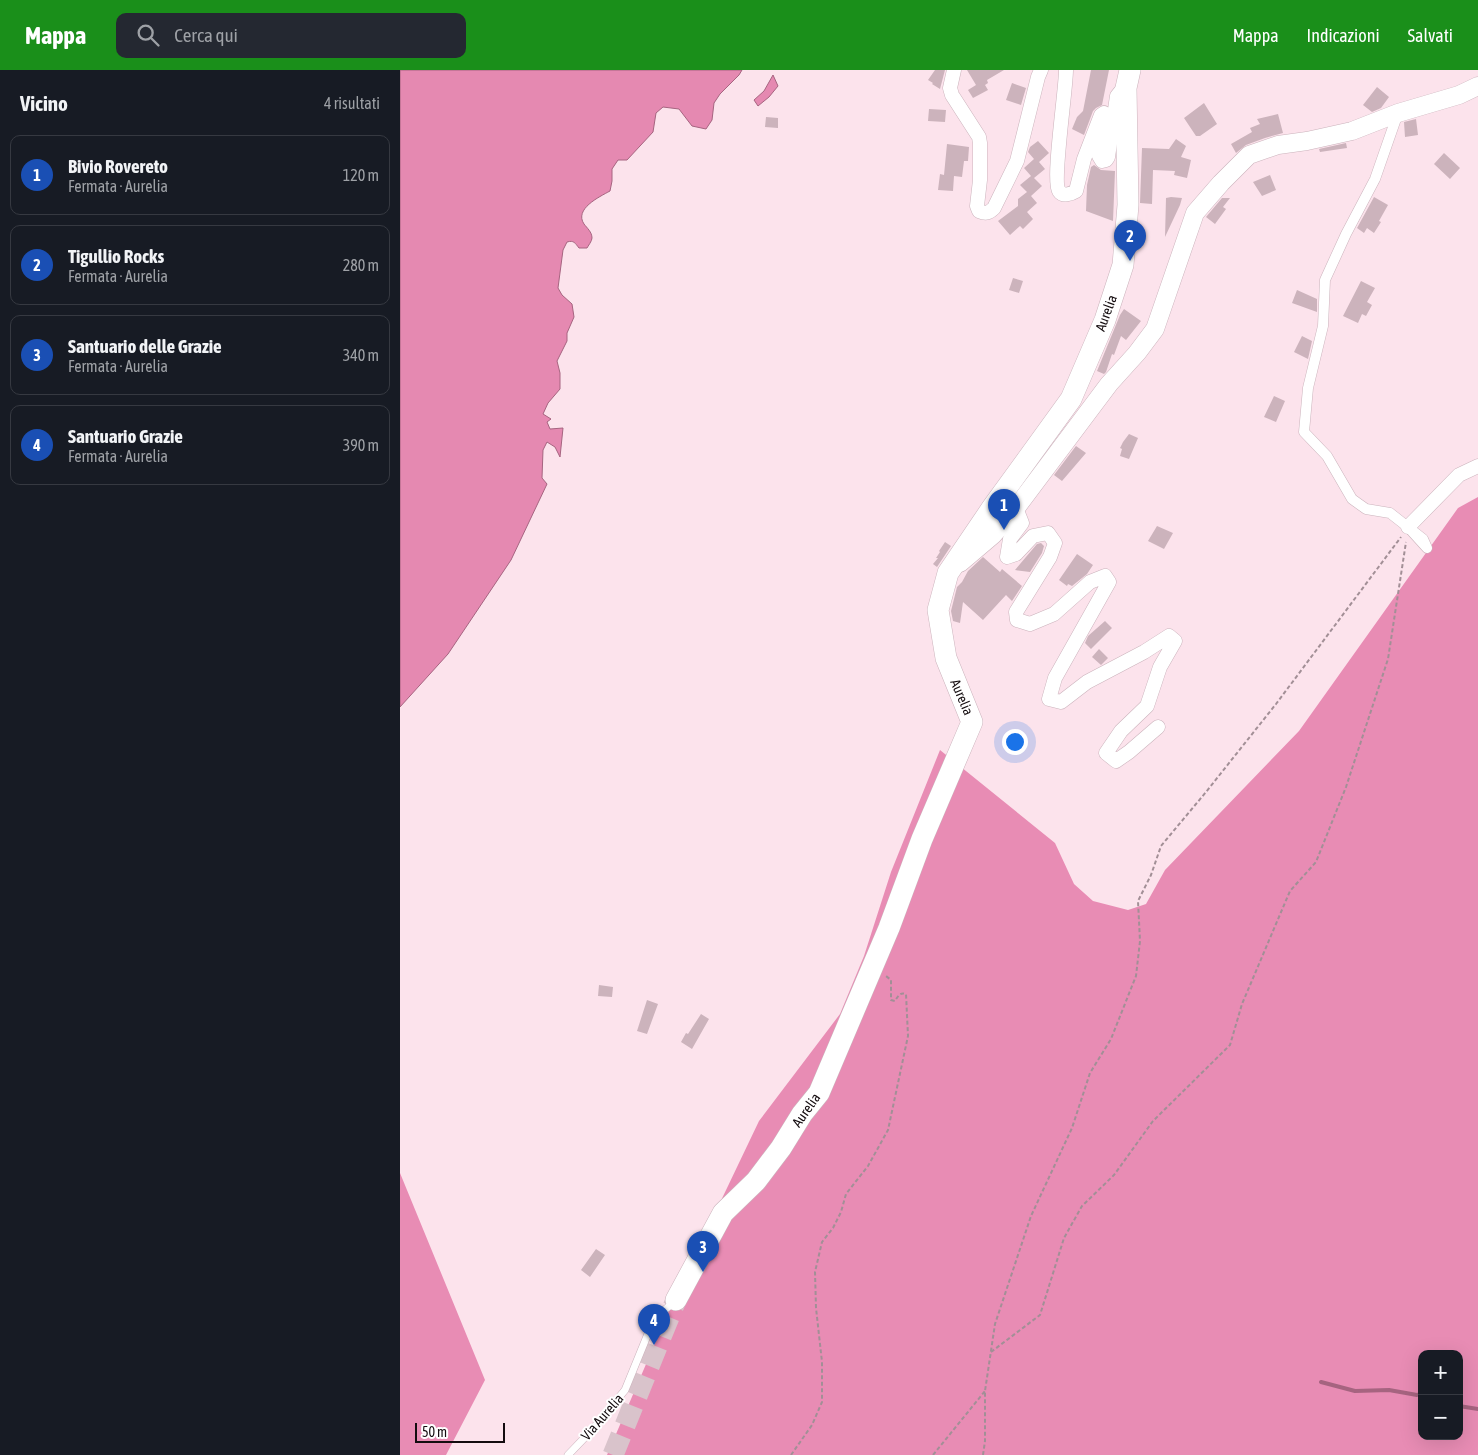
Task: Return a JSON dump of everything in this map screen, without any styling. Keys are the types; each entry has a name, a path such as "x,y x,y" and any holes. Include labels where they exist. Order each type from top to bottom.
{"main road":[{"name":"Aurelia","path":"676,1300 722,1212 756,1181 781,1148 802,1114 819,1093 889,928 922,839 972,722 946,658 938,610 948,574 992,508 1071,399 1105,320 1122,265 1128,205 1128,79"}],"street":[{"path":"954,70 950,88 952,95 979,137 980,180 977,206 980,211 985,213 994,208 1017,161 1038,77 1042,70"},
{"path":"1066,70 1056,184 1058,190 1062,193 1069,194 1076,191 1084,159 1101,116 1104,113 1107,115 1099,156 1102,161 1108,158 1117,96 1128,79"},
{"path":"948,574 993,535 1016,508 1109,384 1137,353 1155,329 1195,213 1249,155 1278,145 1352,131 1459,95 1478,86"},
{"path":"1398,114 1375,179 1346,234 1325,280 1323,326 1308,388 1304,432 1327,456 1352,498 1366,509 1390,513 1408,527 1459,475 1478,466"},
{"path":"1016,508 1022,524 1010,539 1007,557 1016,554 1033,536 1048,533 1055,543 1050,557 1016,612 1017,620 1030,624 1046,618 1054,614 1090,582 1105,576 1110,582 1055,678 1048,699 1061,702 1087,682 1144,652 1169,636 1175,641 1160,667 1148,706 1121,731 1106,753 1116,761 1158,727"}],"lane":[{"name":"Via Aurelia","path":"568,1455 592,1430 625,1390 654,1319 676,1300"}],"path":[{"path":"983,1455 985,1441 985,1391 995,1324 1031,1216 1072,1128 1090,1073 1111,1039 1136,976 1140,941 1138,901 1151,875 1161,846 1276,704 1408,527"},
{"path":"991,1352 1040,1315 1064,1238 1082,1206 1114,1175 1153,1122 1230,1045 1242,1004 1290,891 1316,862 1346,787 1388,659 1408,527"},
{"path":"791,1455 812,1425 822,1402 822,1362 816,1308 815,1272 822,1242 833,1228 841,1212 846,1194 868,1166 888,1130 908,1036 906,994 902,993 895,1001 891,1000 890,980 886,975 882,975 878,979 865,984"},
{"path":"933,1455 985,1391"}],"shaded area":[{"path":"400,70 742,70 714,103 712,120 706,129 692,126 679,109 663,107 656,113 653,132 627,160 618,160 612,169 610,191 589,204 582,213 582,219 592,239 587,248 579,248 574,242 569,241 563,250 558,288 562,295 572,304 574,317 567,333 567,341 557,361 560,373 560,389 548,403 543,414 551,419 547,422 550,429 563,428 560,457 555,447 547,442 543,450 542,478 547,484 511,560 448,654 400,707"},
{"path":"773,75 778,86 758,106 754,100 764,91"},
{"path":"1478,497 1478,1455 607,1455 674,1299 759,1121 840,1014 864,956 891,872 940,750 1055,843 1074,884 1093,901 1128,910 1146,904 1165,870 1299,731 1458,508"},
{"path":"400,1173 485,1380 446,1455 400,1455"}],"building":[{"path":"935,70 945,70 940,89 928,80"},
{"path":"967,70 1004,70 987,80 988,83 985,85 988,90 973,98 968,90 976,85"},
{"path":"1091,70 1109,70 1102,105 1093,111 1084,135 1072,129 1077,117 1083,111"},
{"path":"1012,83 1026,88 1021,105 1006,100"},
{"path":"1377,87 1389,97 1381,108 1372,112 1363,105"},
{"path":"1204,103 1217,124 1200,136 1196,136 1184,118"},
{"path":"929,109 946,110 945,122 928,121"},
{"path":"1278,114 1283,133 1246,145 1236,153 1231,144 1252,132 1250,128 1260,124 1257,119"},
{"path":"766,117 778,118 778,128 765,127"},
{"path":"1416,119 1418,135 1405,137 1404,122"},
{"path":"1176,139 1186,146 1181,157 1191,160 1187,178 1174,175 1175,171 1153,170 1152,204 1140,203 1142,148 1169,149"},
{"path":"1038,141 1049,153 1039,162 1045,169 1034,178 1042,186 1031,196 1037,203 1027,212 1033,219 1023,229 1020,226 1010,235 998,221 1018,206 1018,199 1027,192 1020,185 1031,176 1024,168 1034,159 1028,152 1030,147"},
{"path":"1346,143 1347,148 1320,152 1319,149"},
{"path":"947,144 969,147 968,161 964,161 962,177 954,176 953,191 938,190 940,174 944,175"},
{"path":"1444,153 1460,168 1450,179 1434,164"},
{"path":"1094,165 1101,170 1115,171 1113,221 1086,211 1087,185 1091,167"},
{"path":"1270,175 1276,190 1262,196 1253,182"},
{"path":"1374,197 1388,205 1374,233 1367,228 1364,233 1357,228"},
{"path":"1166,198 1182,198 1165,237"},
{"path":"1222,198 1230,198 1223,207 1226,209 1215,224 1206,217"},
{"path":"1013,278 1023,281 1019,293 1009,290"},
{"path":"1361,281 1375,288 1367,302 1372,305 1366,316 1362,314 1358,323 1343,316"},
{"path":"1297,290 1317,299 1317,312 1292,303"},
{"path":"1124,309 1141,321 1126,340 1121,336 1104,374 1097,371"},
{"path":"1302,336 1312,341 1308,359 1294,352"},
{"path":"1274,396 1285,401 1276,422 1264,417"},
{"path":"1129,434 1138,438 1129,459 1120,456 1122,449 1120,448"},
{"path":"1076,446 1086,453 1062,481 1054,475"},
{"path":"1157,526 1173,533 1164,549 1148,541"},
{"path":"945,542 951,546 937,567 933,564 938,558 936,558"},
{"path":"1041,543 1044,546 1042,553 1030,572 1015,570 1037,544"},
{"path":"1077,554 1093,565 1087,574 1072,586 1068,584 1067,586 1059,580"},
{"path":"983,557 1000,572 1002,569 1022,586 1012,601 1006,595 983,620 963,602 960,623 953,621 951,611 957,587 968,571"},
{"path":"1105,621 1112,628 1091,649 1085,643 1088,636"},
{"path":"1099,649 1108,658 1101,665 1092,657"},
{"path":"599,985 613,987 612,997 598,996"},
{"path":"647,1000 658,1004 647,1034 637,1031"},
{"path":"701,1014 709,1019 692,1049 681,1042"},
{"path":"596,1249 605,1255 590,1277 581,1270"}],"waterway":[{"path":"1321,1382 1355,1391 1389,1390 1418,1395"},
{"path":"1463,1407 1478,1409"}],"tunnel":[{"path":"613,1455 676,1300"}],"place":[{"name":"Tigullio Rocks","path":"1130,261"},
{"name":"Bivio Rovereto","path":"1004,530"},
{"name":"Santuario delle Grazie","path":"703,1272"},
{"name":"Santuario Grazie","path":"654,1345"}]}
